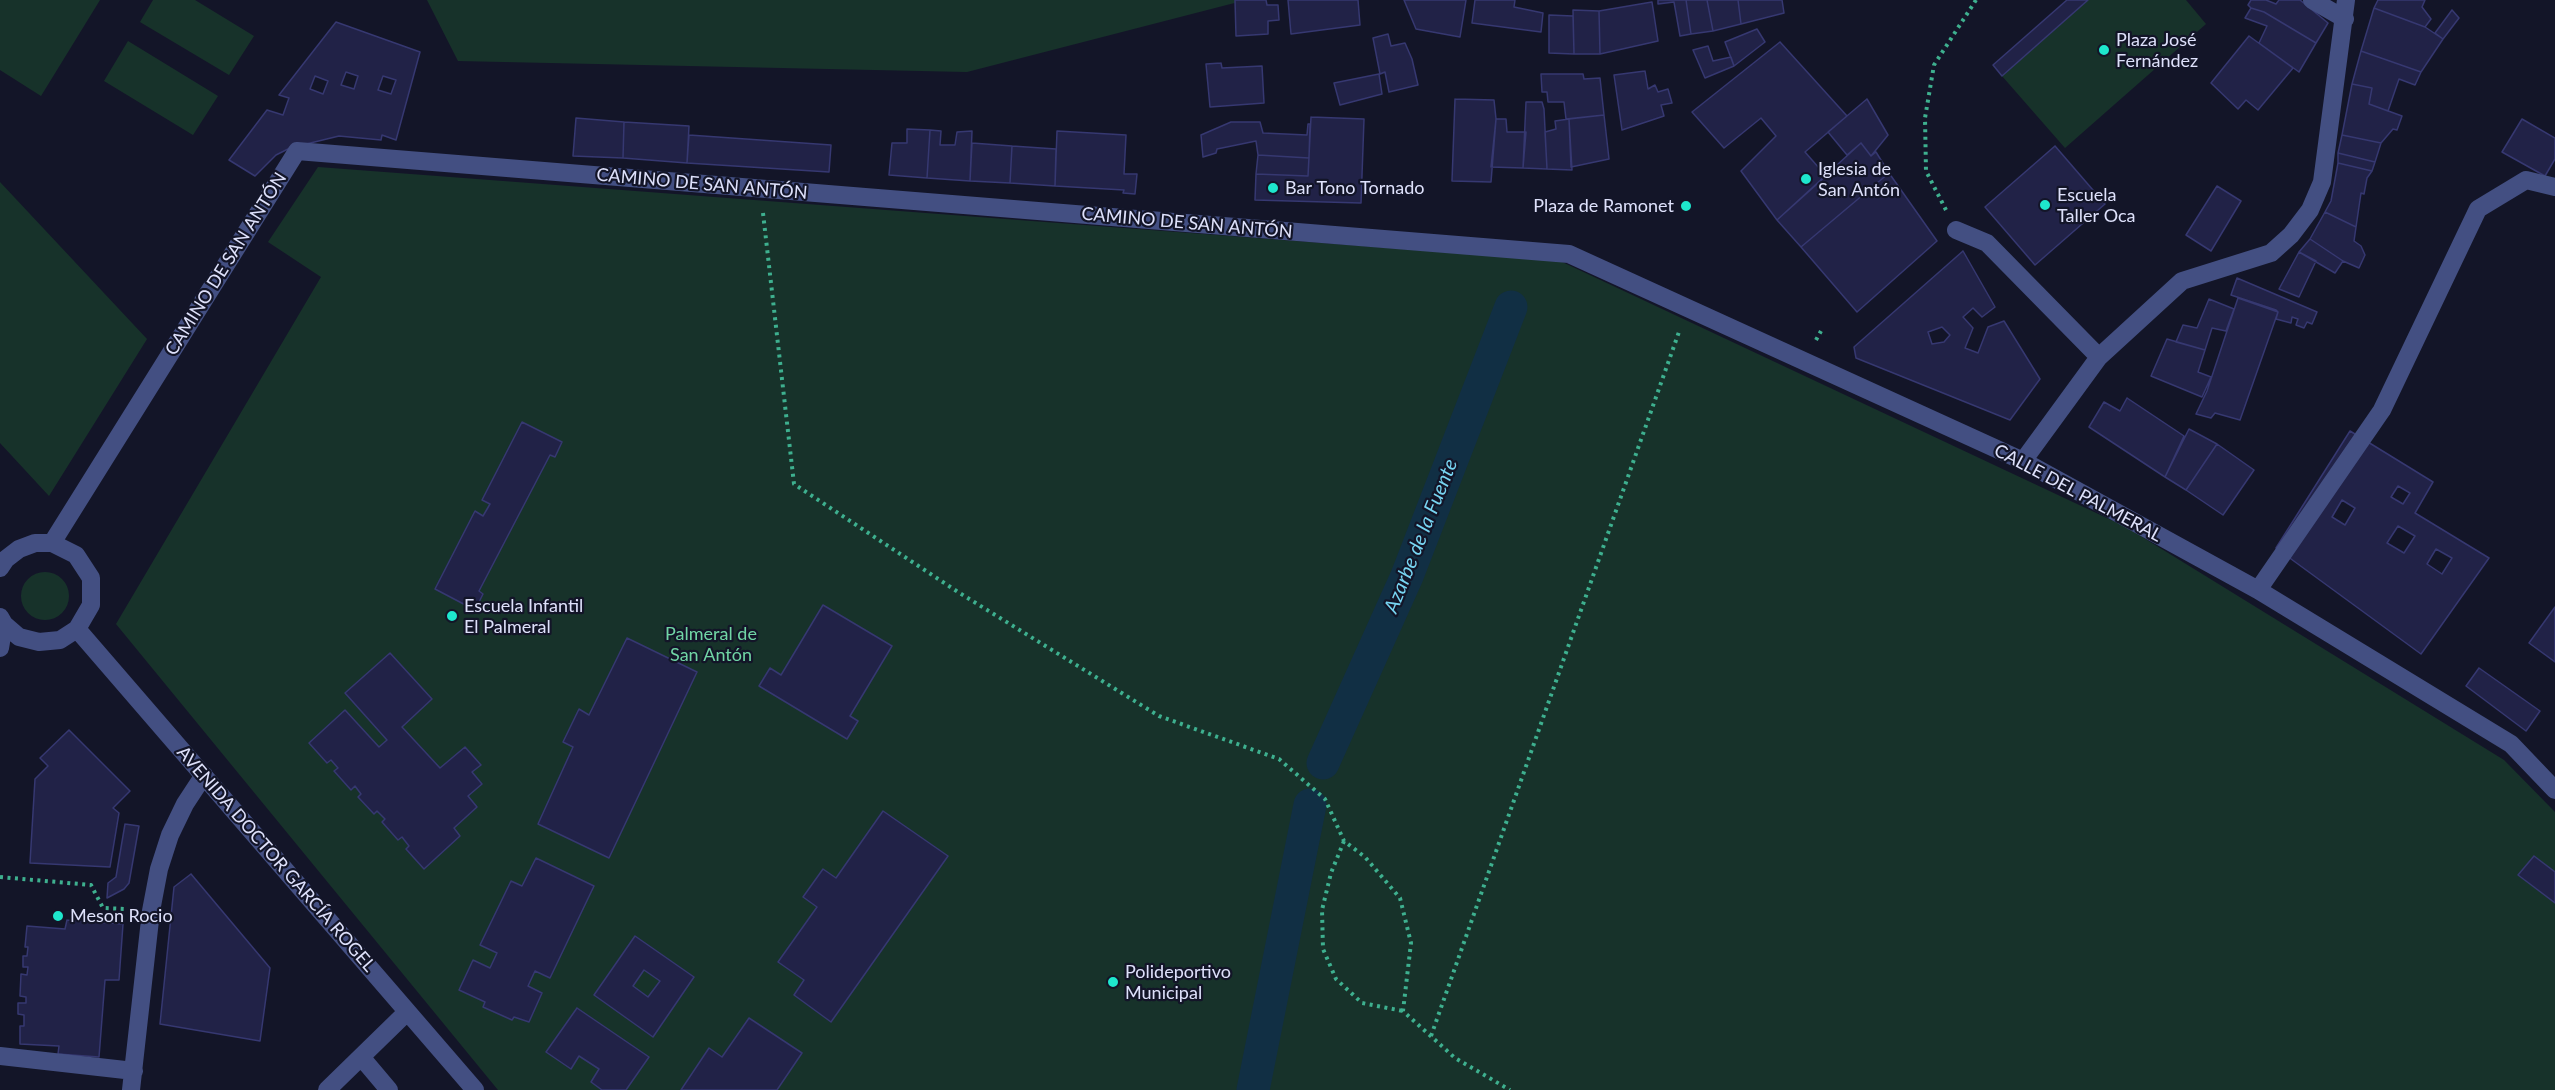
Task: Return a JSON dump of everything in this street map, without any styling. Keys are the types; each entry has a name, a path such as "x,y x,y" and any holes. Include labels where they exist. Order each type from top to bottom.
{"street":[{"path":"2312,0 2345,19"},
{"path":"2023,461 2099,357 2182,281 2271,253 2291,235 2310,210 2322,182 2346,0"},
{"name":"CAMINO DE SAN ANTÓN","path":"52,543 297,151 1569,254"},
{"path":"2258,590 2382,410 2478,208 2526,180 2555,187"},
{"path":"1956,230 1987,243 2099,357"},
{"name":"CALLE DEL PALMERAL","path":"1569,254 2023,461 2258,590 2511,744 2555,789"},
{"path":"2,560 19,549 35,543 52,543 76,555 91,578 91,605 77,629 60,639 39,642 19,637 2,620"},
{"path":"0,648 2,620"},
{"name":"AVENIDA DOCTOR GARCÍA ROGEL","path":"77,629 475,1090"},
{"path":"131,1090 151,911 159,869 170,835 185,804 204,775"},
{"path":"327,1090 407,1012"},
{"path":"0,1056 134,1071"},
{"path":"362,1058 389,1090"}],"path":[{"path":"1956,230 1926,171 1925,118 1934,65 1977,0"},
{"path":"760,188 794,484 958,592 1159,716 1279,759 1325,799 1344,842 1365,857 1400,897 1411,943 1403,1011"},
{"path":"1431,1036 1681,325"},
{"path":"1344,842 1331,873 1322,910 1323,949 1336,979 1362,1003 1403,1011 1455,1058 1510,1090"},
{"path":"0,878 91,885 103,908 151,911"}],"green space":[{"path":"0,0 100,0 41,96 0,70"},
{"path":"153,0 195,0 254,36 229,75 140,22"},
{"path":"427,0 1246,0 967,72 458,61"},
{"name":"Plaza José Fernández","path":"2088,0 2186,0 2206,24 2065,148 2002,76"},
{"path":"128,41 218,96 193,135 104,81"},
{"name":"Palmeral de San Antón","path":"318,167 1560,261 2126,527 2504,760 2555,812 2555,1090 498,1090 116,624 321,277 268,242"},
{"path":"0,182 147,339 49,496 0,443"},
{"path":"40,572 50,572 65,582 69,596 68,605 59,616 50,620 40,620 25,610 21,601 21,591 31,576"}],"building":[{"path":"1235,0 1266,0 1267,5 1278,5 1279,20 1268,21 1268,34 1236,36"},
{"path":"1288,0 1358,0 1360,25 1291,34"},
{"path":"1404,0 1466,0 1460,37 1416,29"},
{"path":"1475,0 1515,0 1514,7 1543,13 1541,32 1472,23"},
{"path":"1658,0 1686,0 1691,34 1680,36 1674,2 1658,4"},
{"path":"1686,0 1707,0 1713,31 1691,34"},
{"path":"1707,0 1738,0 1741,24 1713,31"},
{"path":"1738,0 1782,0 1784,13 1741,24"},
{"path":"2067,0 2088,0 2002,76 1993,65"},
{"path":"2251,0 2266,0 2276,4 2279,0 2300,0 2328,23 2316,43 2264,12 2251,8 2248,5"},
{"path":"2378,0 2425,0 2422,7 2431,19 2425,27 2374,8"},
{"path":"1652,2 1658,41 1600,54 1599,11"},
{"path":"2251,8 2264,12 2316,43 2299,72 2259,43 2267,26 2245,18"},
{"path":"2374,8 2425,27 2443,39 2421,72 2361,51"},
{"path":"1573,10 1599,11 1600,54 1574,54"},
{"path":"2452,10 2459,18 2443,39 2435,33"},
{"path":"1549,15 1573,16 1574,54 1549,53"},
{"path":"336,22 420,52 396,140 382,135 381,140 339,136 290,148 276,155 255,176 229,160 267,110 283,115 289,98 279,95","holes":["346,72 358,76 354,89 341,85","315,76 328,81 323,94 310,89","383,76 396,80 391,94 378,90"]},
{"path":"1757,29 1765,42 1734,66 1725,42"},
{"path":"1388,34 1391,46 1405,43 1412,59 1418,85 1389,92 1385,72 1380,74 1373,38"},
{"path":"2249,36 2293,68 2258,110 2246,100 2238,109 2211,83"},
{"path":"1780,42 1847,116 1805,152 1826,176 1777,220 1741,171 1776,136 1761,118 1724,148 1692,112"},
{"path":"1708,46 1713,61 1731,57 1734,66 1705,78 1693,50"},
{"path":"2361,51 2421,72 2415,85 2399,79 2388,111 2369,104 2372,88 2352,84"},
{"path":"1221,63 1222,68 1262,66 1264,103 1210,107 1206,64"},
{"path":"1645,71 1648,89 1655,85 1658,92 1668,89 1672,103 1661,105 1664,116 1622,130 1614,75"},
{"path":"1379,74 1382,94 1340,105 1334,83"},
{"path":"1541,74 1583,74 1584,79 1600,78 1604,115 1566,119 1564,102 1548,102 1547,92 1542,92"},
{"path":"2352,84 2372,88 2369,104 2402,116 2397,130 2393,129 2381,143 2342,135"},
{"path":"1455,99 1494,100 1496,119 1491,182 1452,181"},
{"path":"1867,99 1888,135 1871,156 1861,143 1847,155 1828,132"},
{"path":"1526,102 1542,102 1547,169 1523,168"},
{"path":"1604,115 1609,159 1571,167 1569,119"},
{"path":"1311,117 1364,119 1361,203 1255,200 1256,174 1308,176"},
{"path":"576,118 624,122 623,158 573,156"},
{"path":"1496,119 1506,119 1507,132 1526,132 1523,168 1491,167"},
{"path":"1569,119 1572,170 1547,169 1545,132 1556,129 1555,121"},
{"path":"2522,119 2555,138 2555,159 2545,176 2502,152"},
{"path":"624,122 689,126 687,163 623,158"},
{"path":"1231,122 1260,122 1263,133 1307,135 1308,124 1310,124 1309,158 1258,155 1256,141 1217,149 1216,153 1203,157 1201,135"},
{"path":"907,129 930,130 927,178 889,175 892,143 907,143"},
{"path":"930,130 941,131 940,145 955,145 957,132 972,131 970,181 927,178"},
{"path":"1057,131 1126,135 1124,174 1137,174 1135,194 1123,193 1124,190 1055,186"},
{"path":"689,135 831,145 829,172 687,163"},
{"path":"2342,135 2381,143 2375,162 2338,153"},
{"path":"972,143 1012,146 1010,183 970,181"},
{"path":"1861,143 1871,156 1876,152 1889,173 1801,247 1777,220"},
{"path":"1012,146 1056,149 1055,186 1010,183"},
{"name":"Escuela Taller Oca","path":"2055,146 2105,204 2035,265 1985,207"},
{"path":"2338,153 2375,162 2372,171 2338,163"},
{"path":"1258,155 1309,158 1308,176 1256,174"},
{"path":"2338,163 2372,171 2367,178 2364,194 2361,193 2356,227 2325,212 2331,201"},
{"path":"1889,173 1937,241 1857,312 1801,247"},
{"path":"2217,186 2241,201 2211,251 2186,235"},
{"path":"2325,212 2356,227 2354,241 2361,246 2365,255 2359,268 2343,261 2310,239"},
{"path":"2310,239 2343,261 2335,273 2299,252"},
{"path":"1963,251 1995,307 1982,317 1973,308 1963,317 1973,328 1965,348 1978,353 1988,327 2004,321 2040,379 2010,420 1856,358 1854,347","holes":["1942,327 1950,335 1944,342 1932,344 1928,332"]},
{"path":"2299,252 2316,261 2299,297 2279,289"},
{"path":"2237,278 2317,312 2312,324 2307,322 2304,328 2296,325 2298,319 2292,317 2291,323 2276,319 2278,312 2276,310 2231,295"},
{"path":"2238,298 2278,312 2240,420 2215,413 2211,418 2196,414 2207,391"},
{"path":"2209,299 2234,309 2226,331 2212,328 2205,350 2176,342 2183,325 2197,328"},
{"path":"2167,339 2205,350 2198,372 2211,377 2202,397 2151,376"},
{"path":"2127,398 2184,436 2165,477 2089,427 2104,402 2120,411"},
{"path":"522,422 562,442 555,457 550,455 479,591 483,594 475,610 435,589 475,511 483,516 490,504 482,500"},
{"path":"2189,429 2217,444 2186,490 2165,477"},
{"path":"2350,431 2433,482 2415,513 2489,558 2421,654 2276,548","holes":["2398,486 2410,493 2403,504 2391,497","2342,500 2355,508 2345,525 2332,517","2398,526 2415,536 2404,553 2387,543","2436,549 2452,558 2442,574 2427,564"]},
{"path":"2217,444 2254,470 2223,515 2186,490"},
{"path":"823,605 892,646 850,716 858,721 847,739 759,686 770,668 781,675"},
{"path":"2555,607 2555,662 2529,643"},
{"path":"627,638 697,672 609,858 538,824 573,747 563,742 579,709 589,715"},
{"path":"390,653 432,699 402,727 440,768 465,747 481,765 472,772 482,784 468,796 477,807 454,828 460,836 424,869 406,849 409,846 402,837 398,840 382,822 385,819 377,811 374,814 358,797 361,794 355,786 351,790 334,771 338,768 331,760 327,763 309,743 345,710 379,747 387,740 345,693"},
{"path":"2479,668 2540,711 2526,731 2466,686"},
{"path":"69,730 130,791 113,808 119,813 110,867 30,863 35,779 48,766 40,758"},
{"path":"883,811 948,856 831,1022 794,995 804,980 778,962 817,907 803,897 823,869 836,878"},
{"path":"125,824 139,826 129,883 124,889 107,898 108,883 116,877"},
{"path":"2534,856 2555,872 2555,903 2518,875"},
{"path":"536,858 594,886 550,978 535,971 528,986 542,993 529,1022 514,1017 512,1020 483,1007 485,1002 459,990 473,960 490,968 497,953 480,945 511,881 522,886"},
{"path":"191,874 270,968 260,1041 160,1024 174,887"},
{"path":"67,920 123,924 119,980 105,980 99,1057 58,1054 59,1046 20,1044 20,1026 24,1026 24,1015 18,1014 18,1003 26,1003 26,997 20,996 21,974 27,975 28,967 23,967 23,956 27,956 28,947 25,947 27,926 65,929"},
{"path":"635,936 694,977 653,1037 594,995","holes":["644,970 660,981 648,997 633,986"]},
{"path":"577,1008 649,1057 626,1090 602,1090 591,1082 599,1069 579,1056 571,1069 546,1052"},
{"path":"749,1018 802,1053 777,1090 681,1090 709,1048 722,1057"}],"waterway":[{"name":"Azarbe de la Fuente","path":"1323,763 1407,576 1511,307"},
{"name":"Azarbe de la Fuente","path":"1253,1090 1310,805"}],"place":[{"name":"Plaza José Fernández","path":"2104,50"},
{"name":"Iglesia de San Antón","path":"1806,179"},
{"name":"Bar Tono Tornado","path":"1273,188"},
{"name":"Escuela Taller Oca","path":"2045,205"},
{"name":"Plaza de Ramonet","path":"1686,206"},
{"name":"Escuela Infantil El Palmeral","path":"452,616"},
{"name":"Meson Rocio","path":"58,916"},
{"name":"Polideportivo Municipal","path":"1113,982"}]}
